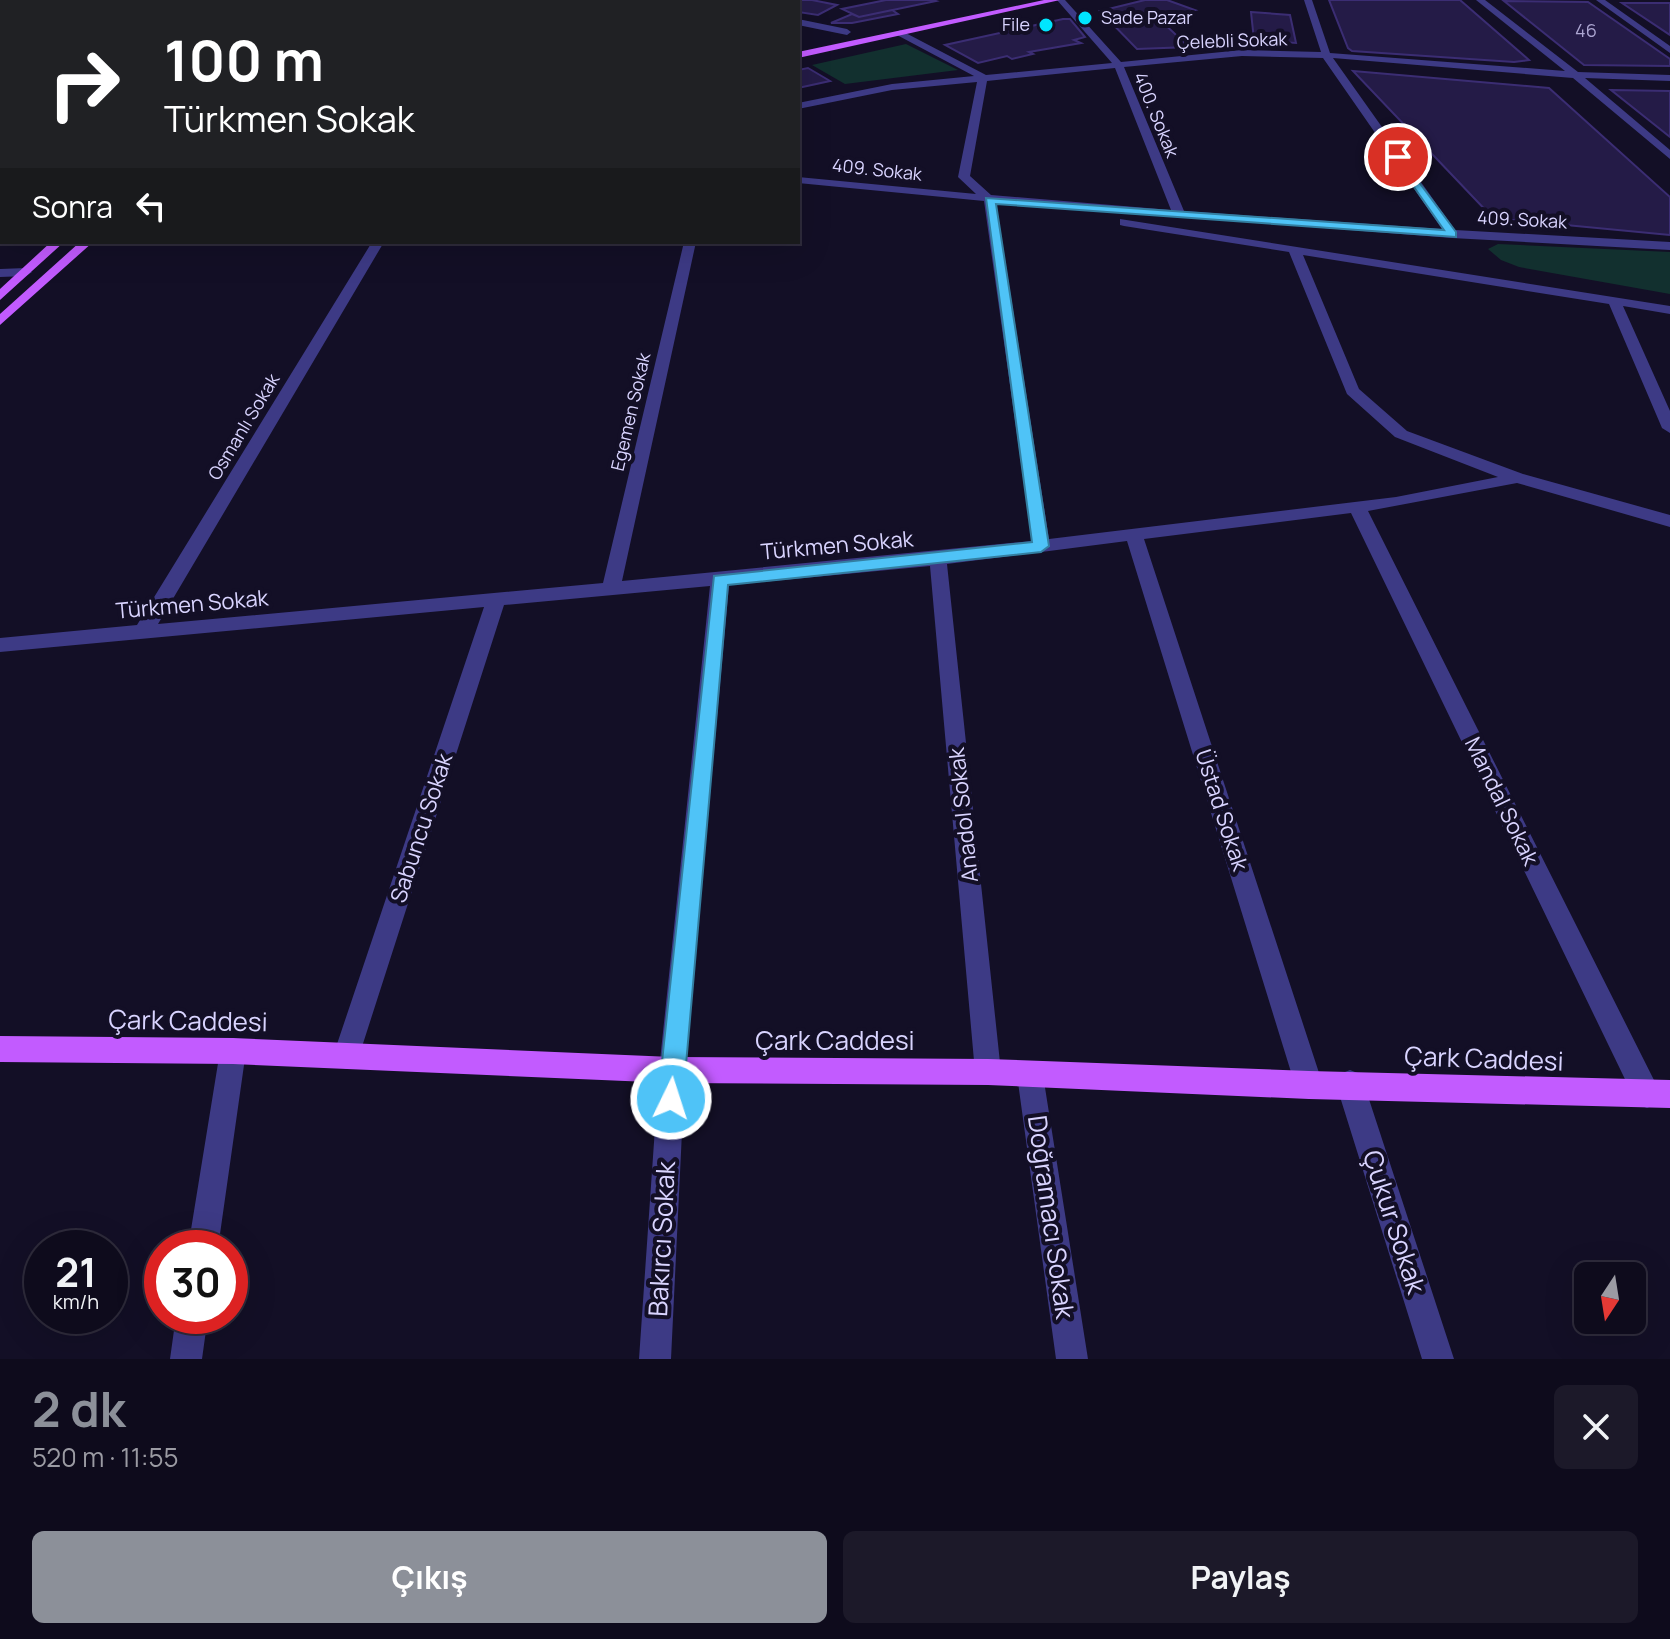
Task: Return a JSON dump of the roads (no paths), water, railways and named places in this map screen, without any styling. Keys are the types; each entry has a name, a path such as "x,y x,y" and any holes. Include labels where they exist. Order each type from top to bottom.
{"main road":[{"path":"800,55 1058,0"},
{"path":"822,37 862,29"},
{"path":"0,296 56,244"},
{"path":"0,321 85,244"},
{"name":"Çark Caddesi","path":"0,1049 233,1051 672,1070 988,1072 1309,1085 1659,1094"}],"street":[{"name":"400. Sokak","path":"1058,0 1118,64 1179,214"},
{"path":"1308,0 1326,55 1452,234"},
{"path":"1480,0 1576,75 1670,156"},
{"path":"1600,0 1670,50"},
{"path":"800,22 847,32"},
{"path":"900,33 983,77 964,177 990,200 1670,310"},
{"name":"Çelebli Sokak","path":"800,106 892,87 1242,53 1326,55 1576,75 1670,78"},
{"name":"409. Sokak","path":"800,180 990,200 1452,234 1670,246"},
{"path":"990,200 1041,546"},
{"name":"Osmanlı Sokak","path":"143,632 377,244"},
{"name":"Egemen Sokak","path":"611,590 690,244"},
{"path":"1294,249 1352,391 1401,434 1517,478"},
{"path":"0,273 26,272"},
{"path":"1614,301 1670,428"},
{"name":"Türkmen Sokak","path":"0,645 938,559 1396,502 1517,478 1670,521"},
{"name":"Mandal Sokak","path":"1357,507 1659,1094"},
{"name":"Üstad Sokak","path":"1134,535 1309,1085"},
{"name":"Anadol Sokak","path":"938,559 988,1072"},
{"name":"Bakırcı Sokak","path":"655,1359 672,1070 720,580"},
{"name":"Sabuncu Sokak","path":"346,1056 496,600"},
{"path":"206,1230 233,1051"},
{"name":"Doğramacı Sokak","path":"1030,1075 1072,1359"},
{"name":"Çukur Sokak","path":"1350,1084 1438,1359"},
{"path":"186,1359 189,1334"}],"place":[{"name":"Sade Pazar","path":"1085,18"},
{"name":"File","path":"1046,25"}]}
